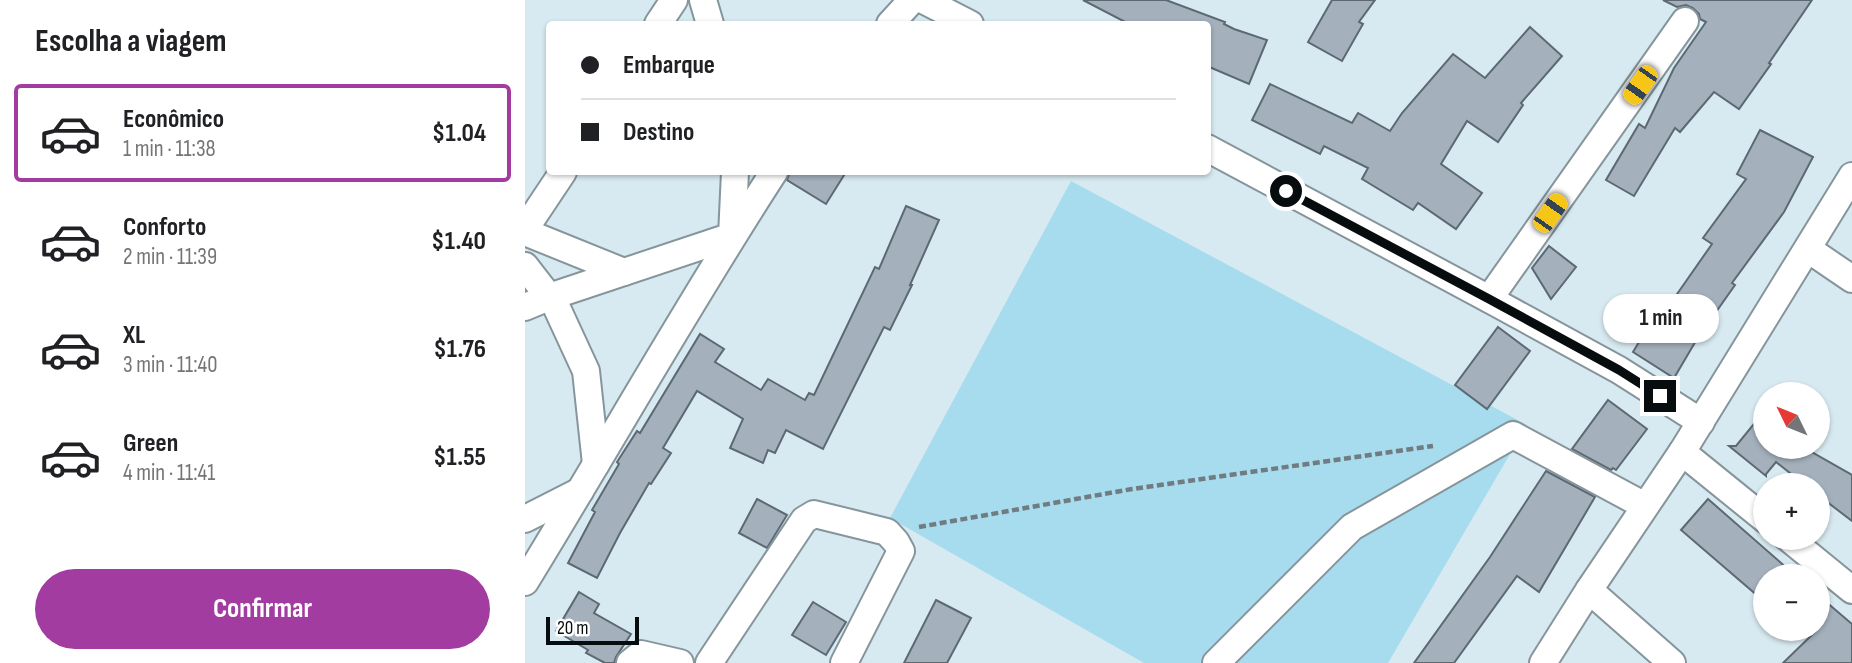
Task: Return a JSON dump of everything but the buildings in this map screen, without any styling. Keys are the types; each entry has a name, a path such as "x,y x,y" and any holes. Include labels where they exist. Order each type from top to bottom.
{"street":[{"path":"660,21 674,0"},
{"path":"703,0 709,21"},
{"path":"893,21 912,0"},
{"path":"923,0 965,21"},
{"path":"1489,299 1685,21"},
{"path":"1211,150 1619,370 1701,422"},
{"path":"561,175 525,230 624,272"},
{"path":"733,236 735,175"},
{"path":"525,582 681,319 772,175"},
{"path":"1543,663 1682,452 1852,176"},
{"path":"537,302 733,236"},
{"path":"1808,248 1852,279"},
{"path":"525,266 537,302"},
{"path":"537,302 556,306 586,371 596,464"},
{"path":"1216,663 1352,527 1513,435 1645,506"},
{"path":"1682,452 1753,509"},
{"path":"525,519 580,491"},
{"path":"709,663 804,520 814,514 887,533 897,542 901,551 844,663"},
{"path":"1803,550 1852,590"},
{"path":"1589,590 1672,663"},
{"path":"630,663 641,654 680,663"}],"path":[{"path":"887,533 1132,489 1445,444"}],"shaded area":[{"path":"1071,181 1527,425 1388,663 1144,663 890,518"}],"route":[{"path":"1286,191 1619,370 1660,396"}]}
